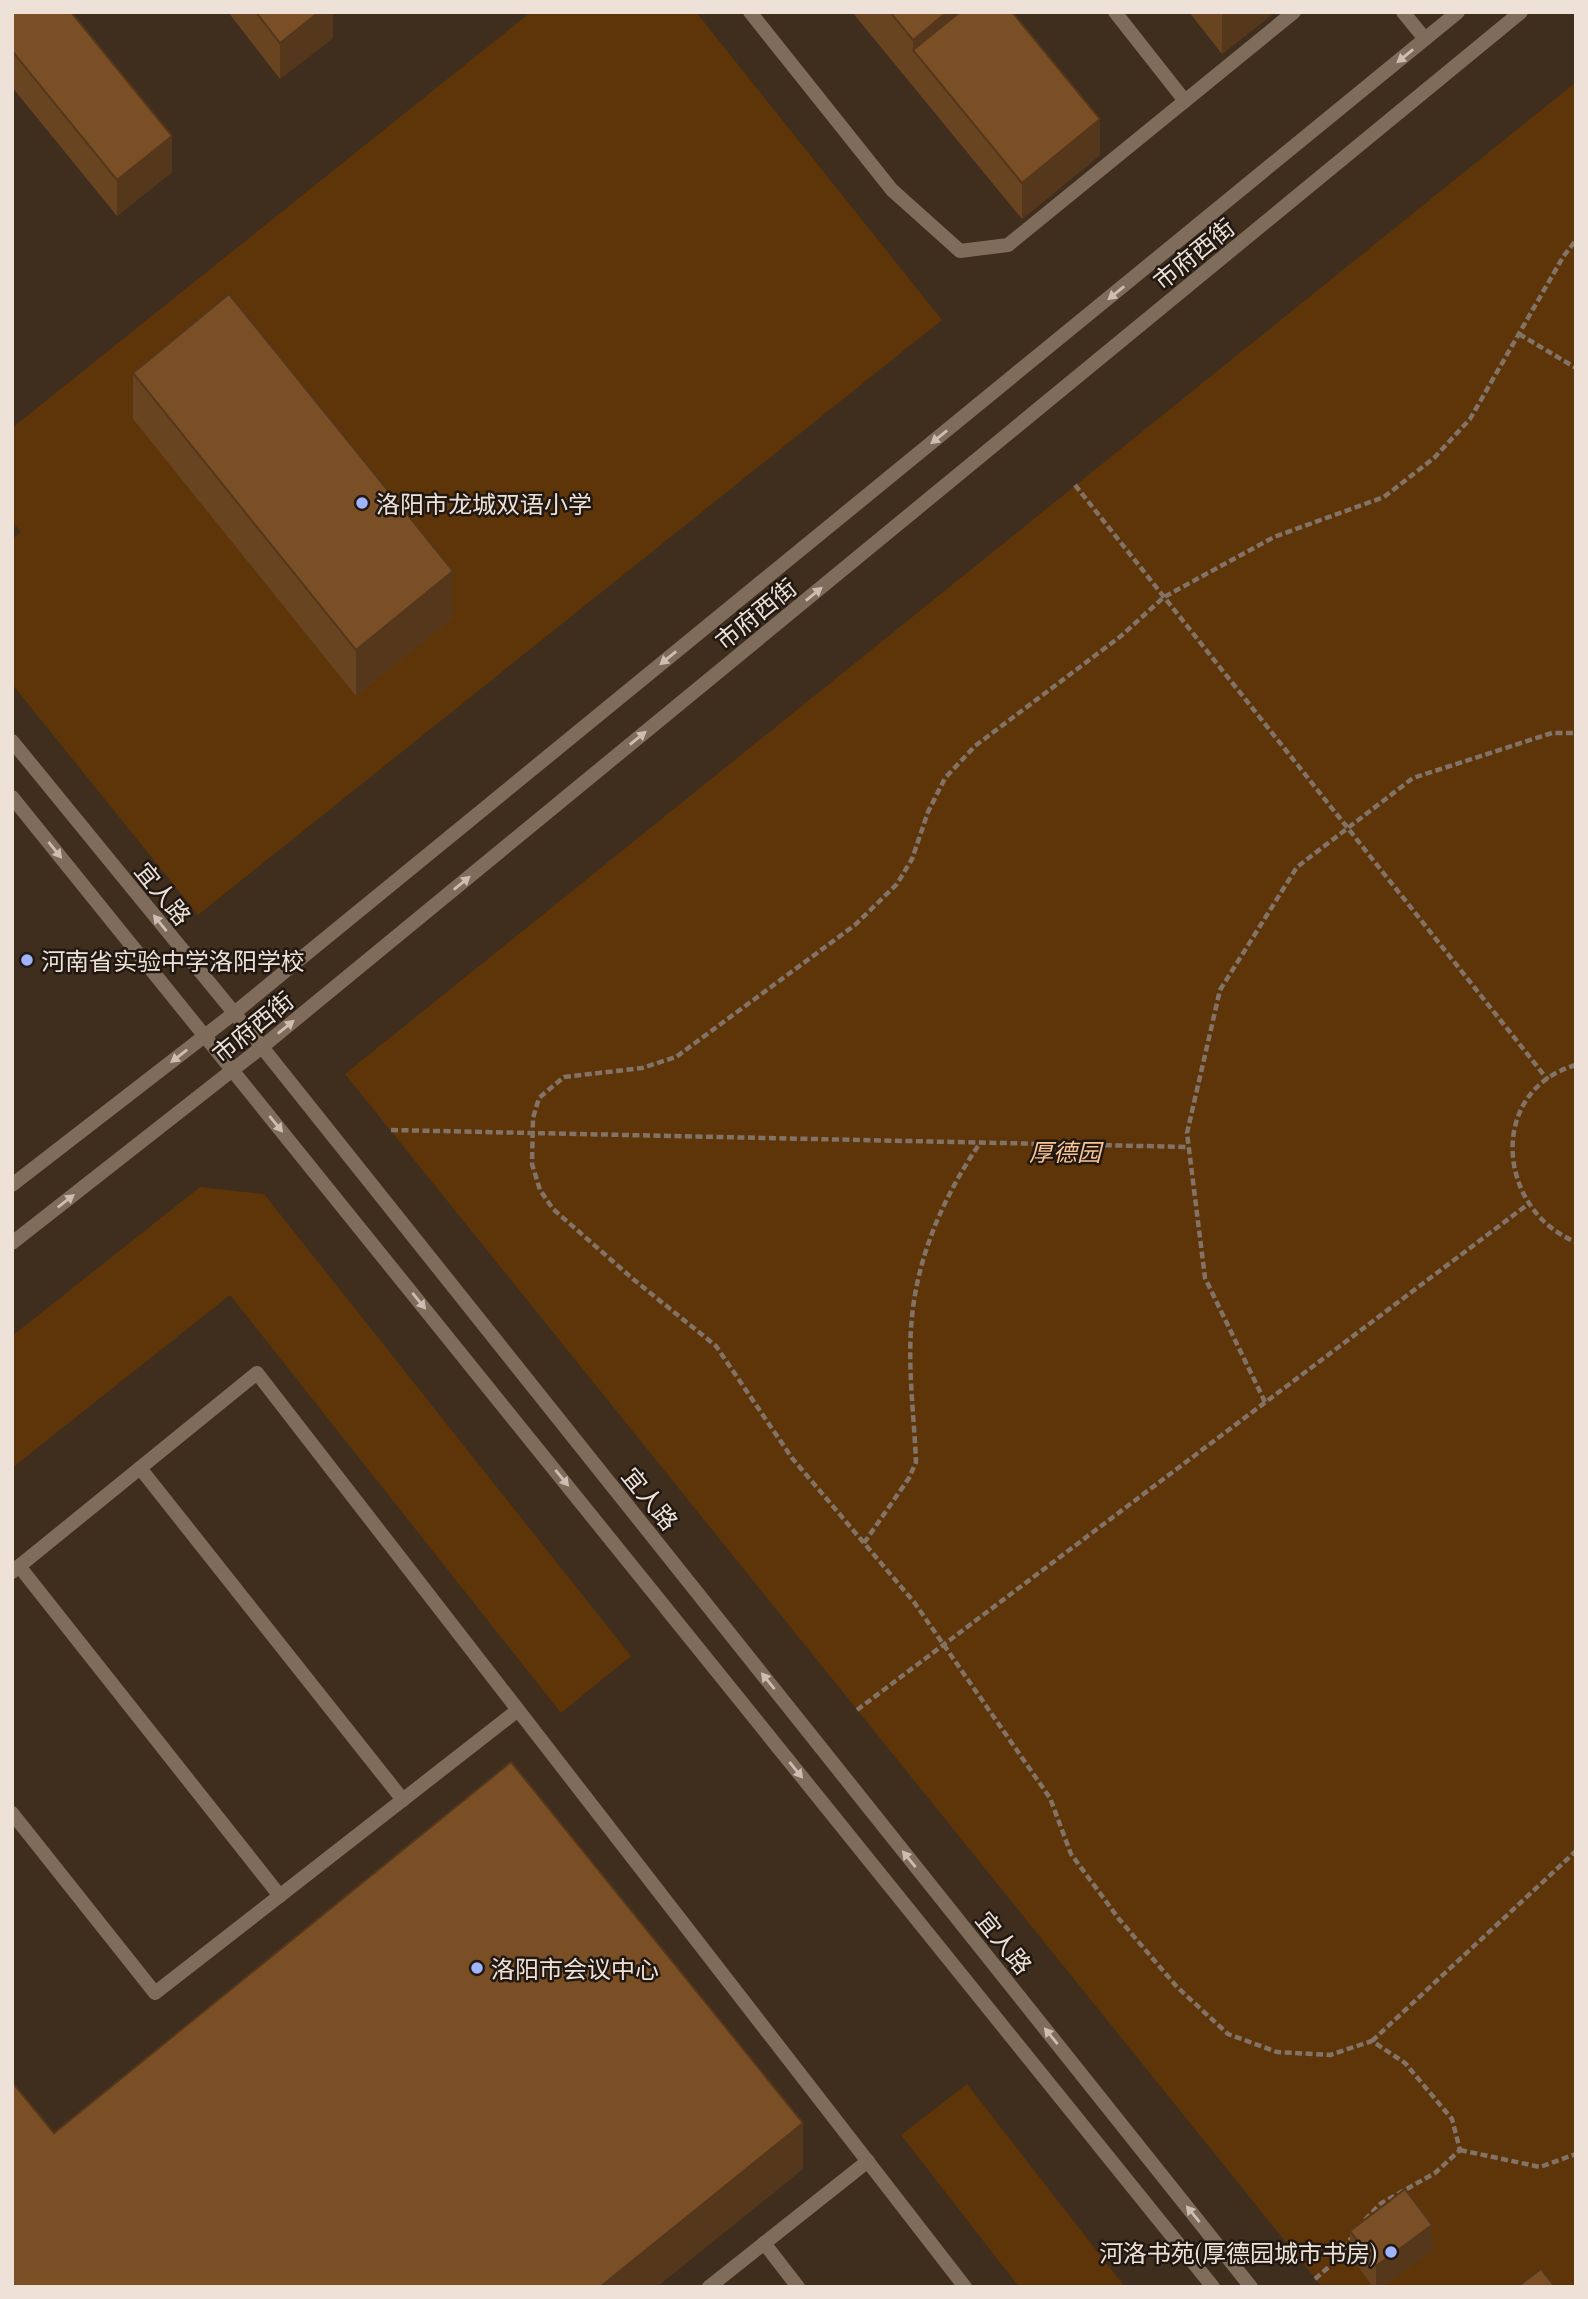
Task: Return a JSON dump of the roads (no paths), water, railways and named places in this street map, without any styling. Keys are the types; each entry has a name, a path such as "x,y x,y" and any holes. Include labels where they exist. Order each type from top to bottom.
{"street":[{"path":"750,12 892,190 960,251 1008,245 1294,12"},
{"path":"1115,12 1185,101"},
{"path":"1403,12 1425,39"},
{"name":"市府西街","path":"12,1185 233,1014 1458,12"},
{"name":"市府西街","path":"12,1243 262,1047 1521,12"},
{"name":"宜人路","path":"12,741 262,1047 1251,2287"},
{"path":"12,797 1213,2287"},
{"path":"281,1896 16,1569 257,1373 965,2287"},
{"path":"140,1468 404,1800"},
{"path":"12,1813 155,1993 518,1710"},
{"path":"709,2287 868,2161"},
{"path":"764,2243 798,2287"}],"place":[{"name":"洛阳市龙城双语小学","path":"362,503"},
{"name":"河南省实验中学洛阳学校","path":"27,960"},
{"name":"洛阳市会议中心","path":"477,1968"},
{"name":"河洛书苑(厚德园城市书房)","path":"1391,2252"}],"park label":[{"name":"厚德园","path":"1065,1151"}]}
